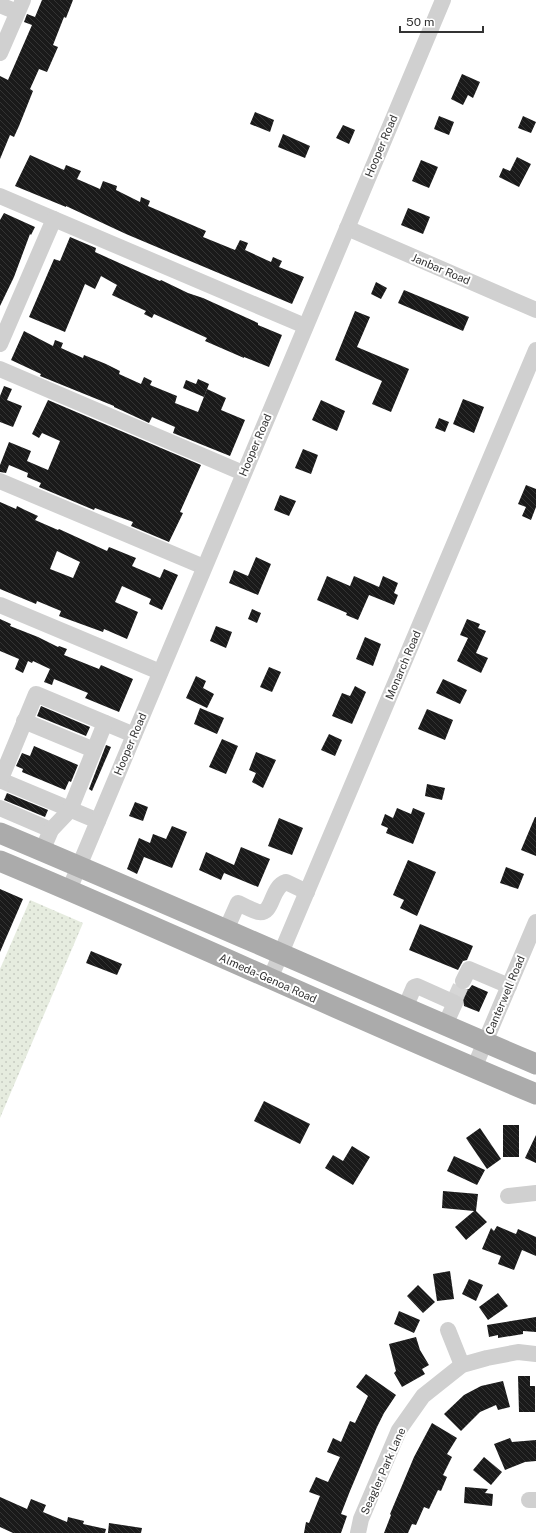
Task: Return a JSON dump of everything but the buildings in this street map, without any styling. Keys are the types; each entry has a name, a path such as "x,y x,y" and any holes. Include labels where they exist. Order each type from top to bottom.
{"main road":[{"path":"2,834 536,1064"},
{"name":"Almeda-Genoa Road","path":"0,861 69,890 270,980 536,1094"}],"street":[{"name":"Hooper Road","path":"69,890 443,0"},
{"path":"0,5 20,6 0,54"},
{"path":"0,196 305,326"},
{"path":"0,344 54,219"},
{"name":"Janbar Road","path":"347,228 536,310"},
{"name":"Monarch Road","path":"270,980 536,350"},
{"path":"0,369 244,473"},
{"path":"0,481 204,567"},
{"path":"0,605 160,672"},
{"path":"98,821 0,781 24,721 36,694 134,735"},
{"path":"24,721 94,750"},
{"path":"42,851 51,830 70,810 105,723"},
{"path":"2,834 7,811 51,830"},
{"path":"226,930 238,903 259,912 265,912 269,908 278,887 286,882 307,892"},
{"name":"Canterwell Road","path":"474,1068 536,922"},
{"path":"464,981 469,969 509,986"},
{"path":"405,1008 414,987 417,986 454,1002 455,1004 445,1025"},
{"path":"508,1196 536,1193"},
{"path":"448,1330 462,1366"},
{"name":"Seagler Park Lane","path":"358,1533 361,1519 399,1430 423,1396 462,1366 487,1358 518,1352 536,1354"}],"shaded area":[{"path":"30,900 83,923 0,1118 0,969"}],"tunnel":[{"path":"454,1001 463,981"}]}
